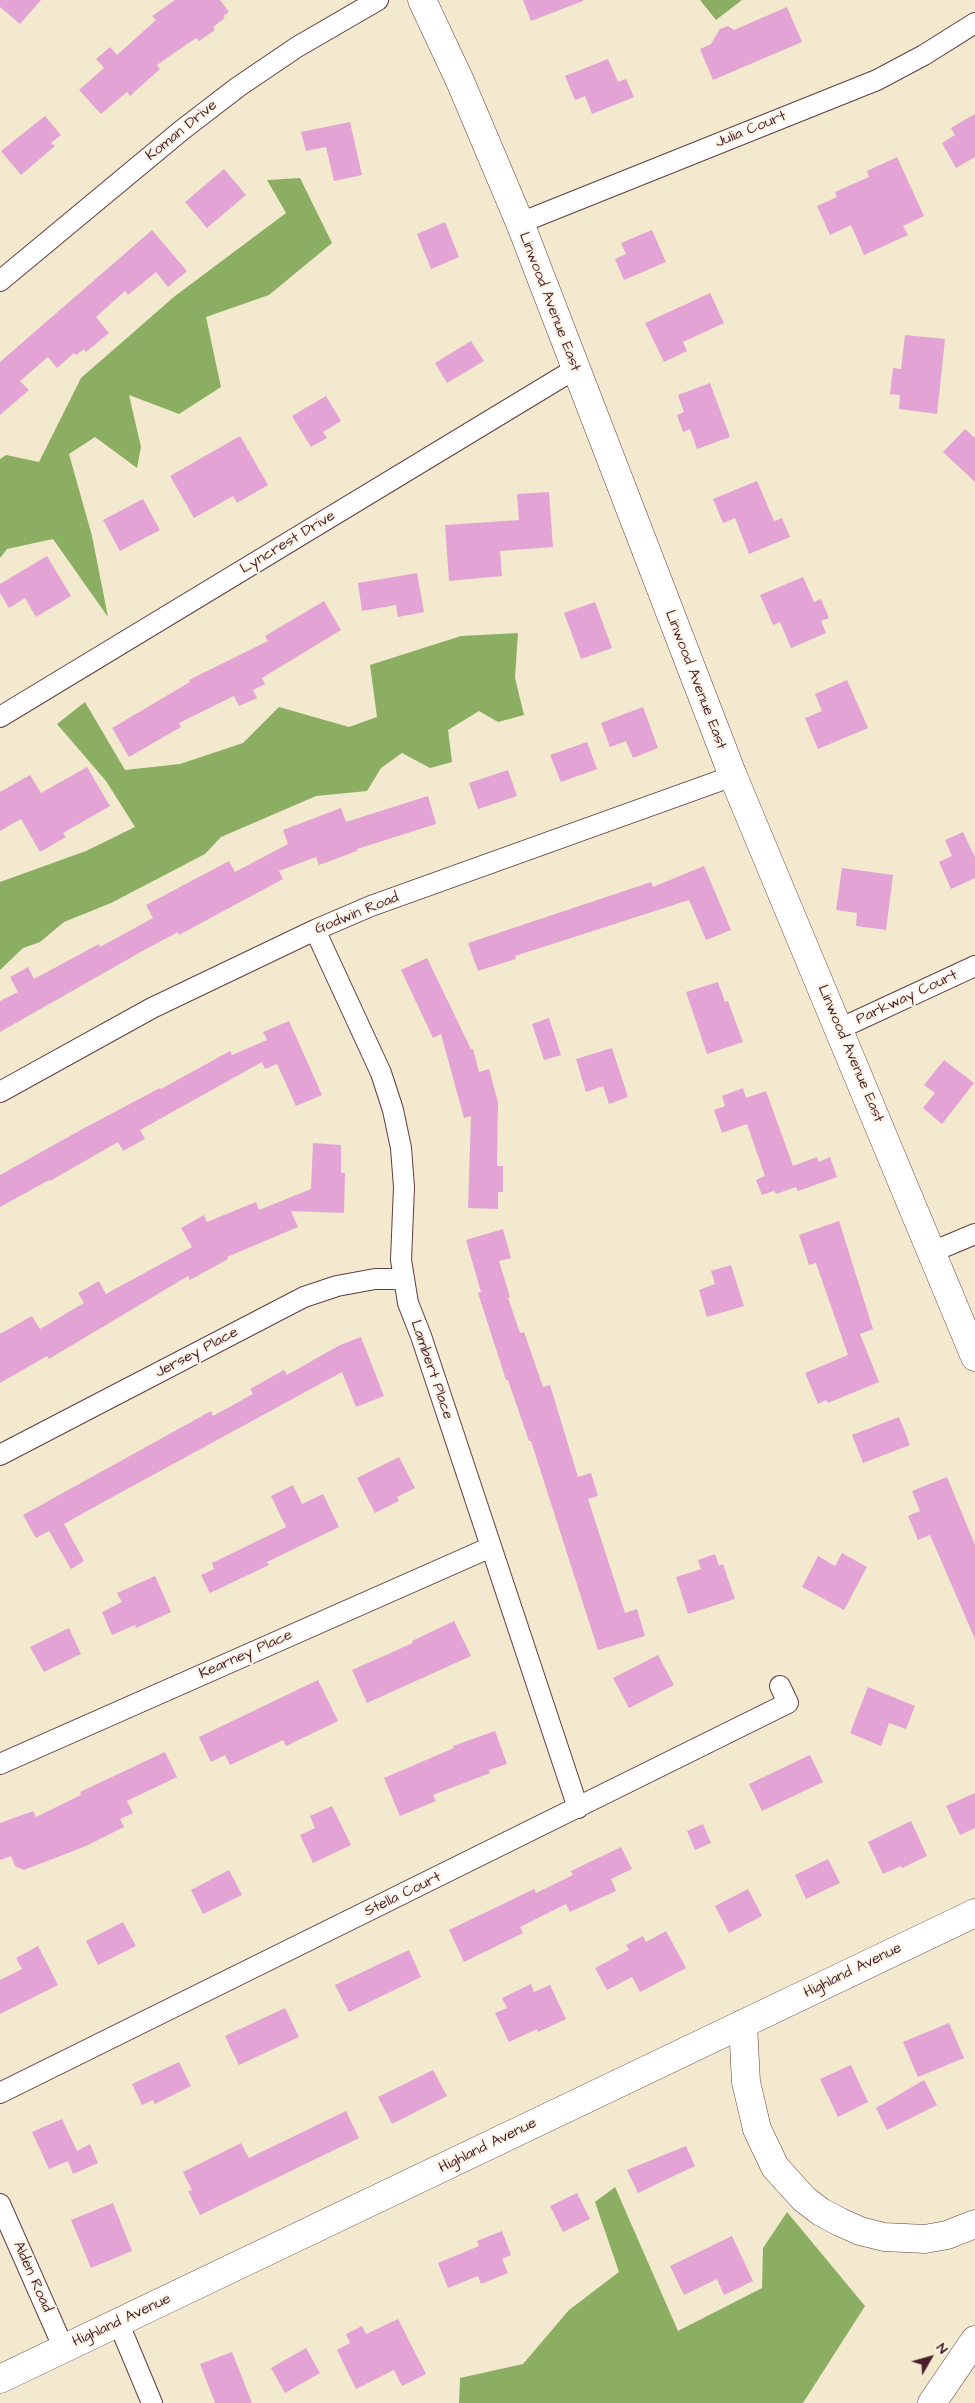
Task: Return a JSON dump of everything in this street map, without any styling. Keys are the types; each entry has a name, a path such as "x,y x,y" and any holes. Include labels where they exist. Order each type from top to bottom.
{"main road":[{"name":"Linwood Avenue East","path":"422,0 460,80 520,223 733,776 975,1357"},
{"name":"Highland Avenue","path":"0,2379 119,2324 975,1913"},
{"path":"743,2024 746,2082 757,2129 775,2167 804,2199 820,2212 840,2222 860,2231 884,2237 925,2239 946,2235 975,2224"},
{"path":"932,2403 975,2340"},
{"path":"954,2403 975,2372"}],"street":[{"name":"Koman Drive","path":"0,281 182,130 238,87 297,47 378,0"},
{"name":"Julia Court","path":"520,223 877,80 924,55 975,23"},
{"name":"Lyncrest Drive","path":"0,717 575,369"},
{"name":"Godwin Road","path":"0,1092 152,1008 315,930 371,906 733,776"},
{"name":"Lambert Place","path":"315,930 381,1073 393,1110 401,1148 404,1187 401,1260 408,1303 421,1336 578,1808"},
{"name":"Parkway Court","path":"839,1029 975,966"},
{"path":"932,1252 975,1234"},
{"name":"Jersey Place","path":"0,1455 304,1297 337,1286 375,1279 403,1279"},
{"name":"Kearney Place","path":"0,1764 491,1547"},
{"name":"Stella Court","path":"0,2093 788,1703 780,1686"},
{"name":"Alden Road","path":"0,2204 64,2349"},
{"path":"119,2324 152,2403"}],"green space":[{"path":"700,0 742,0 716,20"},
{"path":"300,178 332,243 269,295 206,317 221,387 179,414 129,395 141,447 137,468 95,437 69,454 92,536 108,617 53,539 7,549 0,558 0,459 6,455 39,462 81,378 175,296 286,213 267,180"},
{"path":"518,633 515,678 524,715 498,722 479,711 448,730 452,762 430,768 402,753 381,768 367,791 316,796 221,837 205,854 111,903 64,922 40,942 23,948 0,970 0,882 86,851 135,827 106,781 57,724 85,702 125,770 180,764 243,743 279,707 349,727 377,717 370,665 461,636"},
{"path":"615,2187 678,2331 762,2288 763,2248 787,2212 865,2306 803,2403 459,2403 460,2378 523,2364 569,2310 619,2272 595,2202"}],"building":[{"path":"0,0 41,0 20,24 0,7"},
{"path":"175,0 220,0 229,12 223,16 225,18 213,27 215,30 199,41 196,38 157,65 160,69 130,96 127,92 101,114 79,90 104,68 96,59 110,47 117,55 156,20 152,16"},
{"path":"523,0 583,0 583,1 531,21"},
{"path":"787,7 802,42 713,80 700,49 711,44 720,29 728,26 734,30"},
{"path":"608,59 618,82 626,79 634,97 592,114 585,96 575,100 565,76"},
{"path":"975,114 975,157 956,168 942,143 955,135 951,128"},
{"path":"45,116 61,135 51,143 55,146 21,175 1,151"},
{"path":"350,122 362,175 334,181 326,147 306,151 301,132"},
{"path":"897,157 924,216 903,226 908,235 864,255 851,225 830,235 817,206 837,197 835,192 869,177 867,171"},
{"path":"224,169 246,195 207,228 185,202"},
{"path":"445,222 459,257 431,269 417,234"},
{"path":"152,230 187,271 168,287 156,272 128,295 125,291 96,317 109,333 86,352 84,349 76,355 74,353 57,368 48,357 20,381 29,390 0,415 0,362"},
{"path":"652,230 666,262 624,280 615,259 626,254 621,243"},
{"path":"710,293 724,323 683,342 687,351 664,362 645,323"},
{"path":"905,335 945,339 937,414 899,409 900,395 890,394 893,368 901,369"},
{"path":"471,341 484,361 447,383 435,363"},
{"path":"710,383 730,437 697,449 690,429 683,432 677,415 684,412 678,395"},
{"path":"326,396 341,421 323,432 327,438 311,447 292,416"},
{"path":"965,429 975,438 975,482 943,452"},
{"path":"240,436 268,485 237,503 233,496 194,518 170,476"},
{"path":"757,481 774,521 782,518 790,537 749,554 735,518 723,523 713,499"},
{"path":"549,492 553,547 500,551 502,576 449,581 445,525 519,520 517,494"},
{"path":"143,499 160,530 120,551 103,520"},
{"path":"47,556 71,596 36,617 25,598 9,608 0,593 0,584"},
{"path":"417,573 424,612 398,617 396,605 362,611 358,583"},
{"path":"803,577 814,602 821,599 829,618 821,621 826,633 791,648 780,622 773,625 760,595"},
{"path":"324,601 341,630 262,678 265,684 253,690 257,698 239,706 234,696 179,723 181,727 129,757 112,728 190,682 189,680 268,641 265,636"},
{"path":"595,602 612,648 581,659 564,613"},
{"path":"847,680 868,728 818,749 805,718 822,711 815,694"},
{"path":"643,707 658,748 633,758 626,741 610,747 601,723"},
{"path":"587,742 597,769 561,782 550,755"},
{"path":"87,767 110,806 63,833 66,837 40,852 21,819 0,831 0,792 30,775 41,793"},
{"path":"508,770 517,796 478,809 469,783"},
{"path":"428,796 436,824 357,849 357,851 319,865 316,857 279,871 283,879 179,935 178,932 146,949 0,1032 0,1001 18,992 10,977 28,967 34,979 99,944 100,947 153,918 146,905 229,861 235,872 288,844 283,830 341,808 346,822"},
{"path":"963,832 975,857 975,878 951,889 939,862 952,856 945,840"},
{"path":"704,866 731,930 706,940 689,900 515,956 516,959 478,971 468,943 651,882 653,887"},
{"path":"842,868 893,875 886,930 856,926 857,913 836,910"},
{"path":"427,958 471,1049 473,1049 479,1072 489,1069 498,1103 497,1166 503,1166 503,1192 498,1192 498,1209 468,1208 471,1116 464,1118 441,1034 433,1038 401,970"},
{"path":"718,982 725,1002 728,1001 743,1042 707,1054 686,992"},
{"path":"549,1018 561,1055 544,1060 532,1024"},
{"path":"289,1021 322,1095 296,1106 277,1064 265,1069 262,1062 140,1130 145,1139 123,1151 118,1142 0,1207 0,1175 230,1051 232,1055 267,1040 263,1032"},
{"path":"612,1048 628,1097 609,1104 603,1086 586,1092 576,1059"},
{"path":"944,1060 974,1083 942,1124 923,1108 935,1093 924,1085"},
{"path":"743,1088 746,1098 766,1091 793,1166 817,1157 819,1162 830,1157 837,1177 798,1191 796,1187 776,1194 774,1191 762,1195 756,1180 765,1176 747,1124 722,1133 714,1110 725,1106 722,1096"},
{"path":"313,1143 341,1145 341,1173 345,1173 344,1213 291,1211 298,1227 227,1257 228,1259 190,1280 188,1276 49,1359 47,1356 0,1383 0,1334 32,1316 40,1329 84,1303 78,1293 99,1281 106,1294 192,1247 181,1228 204,1215 207,1222 256,1202 259,1210 311,1189"},
{"path":"839,1221 873,1329 860,1334 879,1382 828,1403 826,1400 818,1404 805,1373 848,1355 816,1263 809,1265 799,1235"},
{"path":"503,1229 511,1258 499,1261 510,1297 508,1298 520,1333 524,1332 543,1387 550,1385 578,1477 591,1473 598,1496 588,1499 625,1613 637,1609 645,1636 598,1650 531,1441 529,1441 508,1380 506,1380 478,1293 481,1292 466,1240"},
{"path":"731,1265 744,1306 707,1317 699,1290 715,1284 711,1271"},
{"path":"361,1337 384,1396 356,1407 342,1372 96,1506 64,1524 84,1561 71,1569 49,1531 36,1538 23,1515 211,1411 213,1416 253,1394 250,1389 284,1370 287,1375 340,1345"},
{"path":"899,1417 910,1445 863,1463 852,1435"},
{"path":"399,1457 415,1488 397,1497 399,1501 375,1513 357,1478"},
{"path":"947,1477 975,1545 975,1639 930,1535 918,1540 908,1516 920,1511 912,1491"},
{"path":"293,1485 302,1504 323,1494 339,1527 267,1562 269,1565 210,1593 201,1575 214,1569 212,1563 286,1527 271,1496"},
{"path":"842,1553 867,1567 844,1610 802,1587 818,1556 835,1566"},
{"path":"715,1554 719,1566 723,1564 735,1599 688,1614 676,1577 701,1569 698,1560"},
{"path":"155,1576 171,1612 136,1628 135,1625 112,1635 102,1612 122,1602 117,1593"},
{"path":"454,1621 471,1656 367,1703 352,1670 413,1643 412,1641"},
{"path":"69,1628 81,1654 44,1672 30,1647"},
{"path":"658,1655 674,1685 629,1708 613,1678"},
{"path":"318,1680 338,1721 286,1746 283,1740 230,1765 225,1755 211,1762 199,1737"},
{"path":"868,1687 915,1706 906,1729 889,1723 881,1746 850,1733"},
{"path":"495,1731 507,1764 489,1770 490,1773 433,1795 436,1801 400,1816 384,1778 454,1748 453,1746"},
{"path":"165,1752 177,1777 127,1801 133,1813 120,1819 124,1827 86,1846 24,1870 15,1866 11,1856 0,1860 0,1823 33,1811 36,1817 81,1795 80,1792"},
{"path":"810,1755 823,1782 762,1811 749,1784"},
{"path":"975,1793 975,1828 960,1835 946,1806"},
{"path":"332,1806 351,1845 313,1863 300,1835 315,1828 310,1816"},
{"path":"911,1821 927,1856 902,1868 901,1866 883,1874 868,1842"},
{"path":"703,1824 711,1843 695,1850 687,1831"},
{"path":"621,1847 632,1869 611,1879 616,1891 570,1912 566,1904 520,1927 523,1933 464,1962 449,1930 534,1889 536,1893 573,1875 571,1871"},
{"path":"828,1859 840,1883 806,1899 795,1875"},
{"path":"229,1870 242,1895 203,1914 191,1890"},
{"path":"748,1889 762,1916 729,1933 715,1906"},
{"path":"123,1922 136,1946 98,1965 86,1941"},
{"path":"666,1931 686,1968 640,1992 632,1977 607,1990 595,1968 629,1950 626,1945 643,1936 646,1942"},
{"path":"38,1946 58,1985 0,2014 0,1980 22,1969 16,1958"},
{"path":"409,1950 421,1977 349,2012 335,1985"},
{"path":"531,1984 534,1992 550,1985 566,2019 538,2032 537,2029 509,2042 495,2013 507,2008 502,1998"},
{"path":"285,2008 299,2037 239,2065 225,2036"},
{"path":"949,2023 964,2058 918,2077 903,2042"},
{"path":"179,2062 191,2086 155,2104 153,2100 142,2105 132,2084"},
{"path":"851,2065 868,2102 838,2117 820,2079"},
{"path":"433,2070 447,2096 392,2124 378,2097"},
{"path":"924,2080 937,2105 887,2130 876,2108"},
{"path":"346,2111 359,2138 200,2215 188,2191 192,2190 183,2172 241,2143 249,2158"},
{"path":"62,2119 77,2151 90,2144 98,2163 73,2174 68,2161 49,2169 32,2132"},
{"path":"686,2146 695,2166 638,2193 627,2170"},
{"path":"577,2193 590,2219 563,2232 550,2206"},
{"path":"113,2203 132,2251 91,2268 71,2220"},
{"path":"502,2231 511,2255 502,2259 508,2273 481,2284 478,2276 448,2288 438,2263 479,2246 477,2241"},
{"path":"732,2236 753,2281 724,2295 717,2279 684,2295 670,2266"},
{"path":"398,2319 426,2374 402,2386 394,2370 356,2389 337,2350 350,2343 346,2334 362,2326 366,2334"},
{"path":"306,2348 320,2373 285,2393 271,2368"},
{"path":"232,2352 252,2403 215,2403 200,2364"}]}
